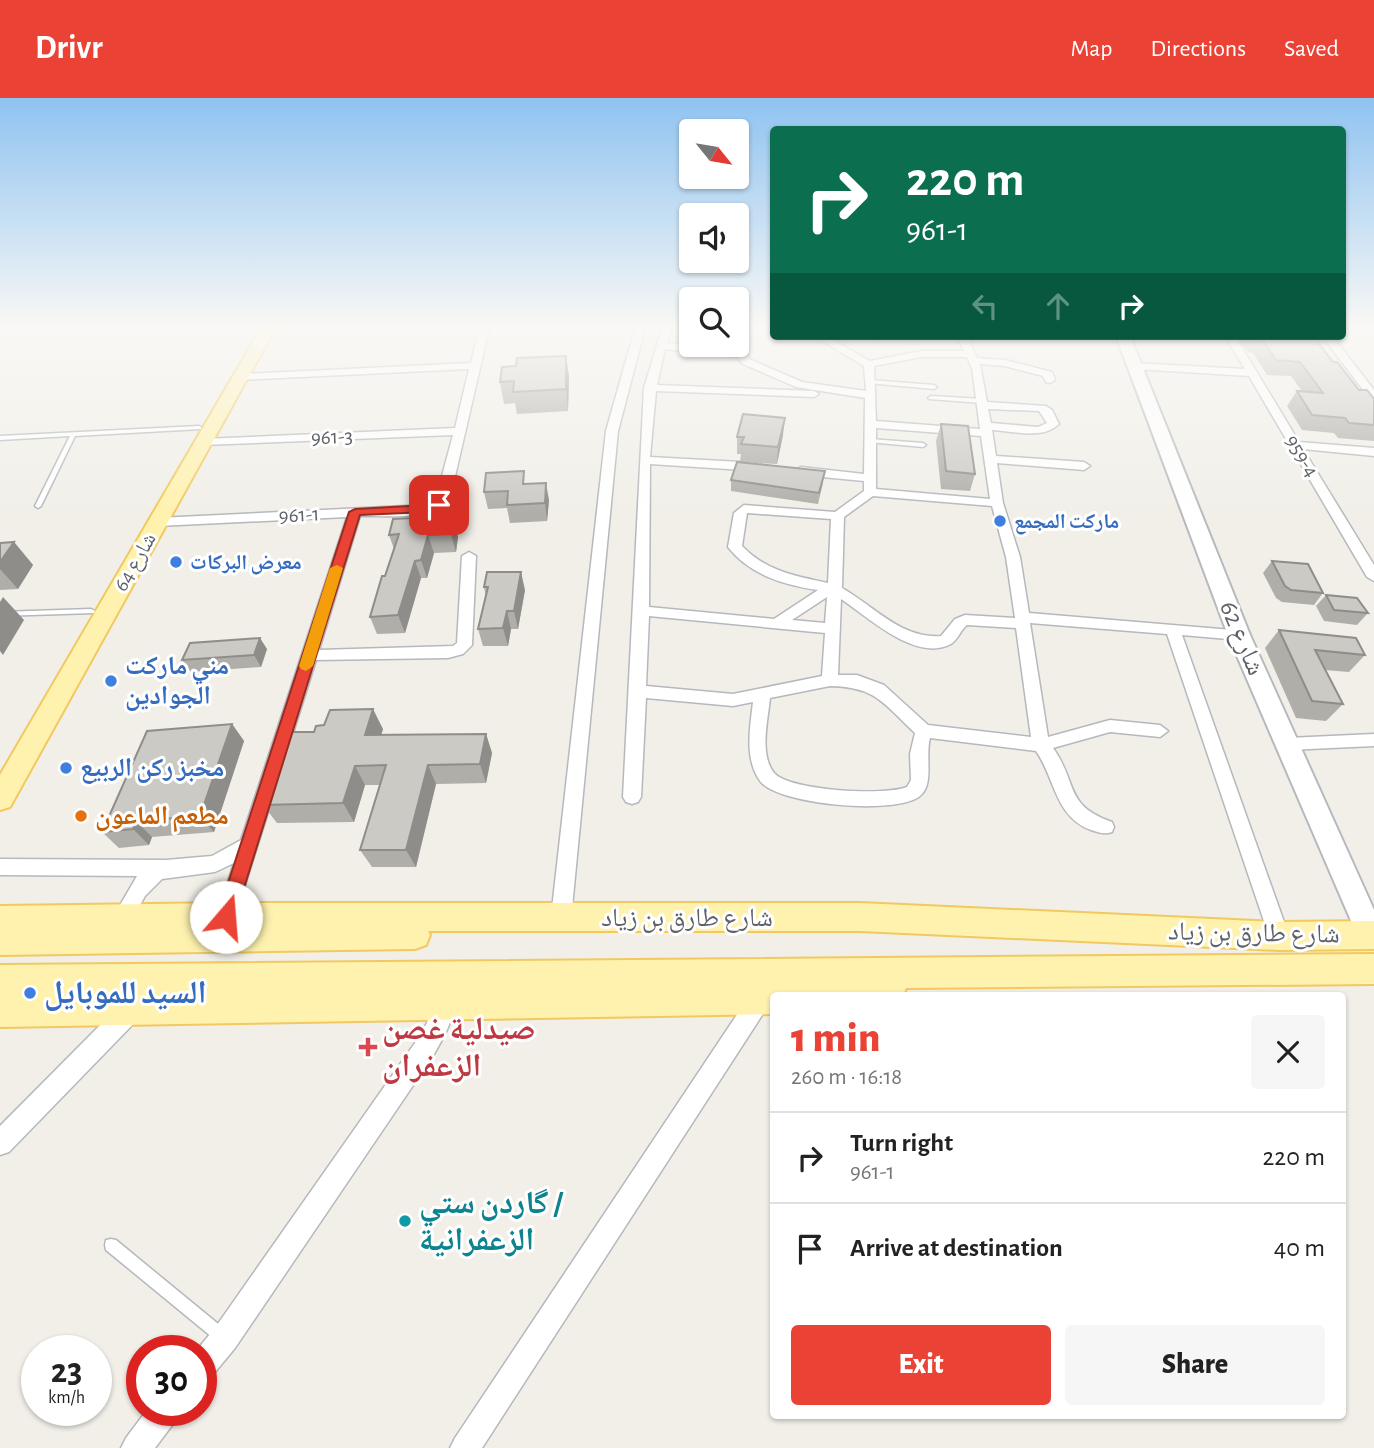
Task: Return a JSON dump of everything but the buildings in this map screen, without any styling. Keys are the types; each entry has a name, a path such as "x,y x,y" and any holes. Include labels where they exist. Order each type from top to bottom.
{"main road":[{"name":"شارع 64","path":"0,800 158,522 225,388"},
{"name":"شارع 64","path":"0,764 90,611 233,388"},
{"name":"شارع طارق بن زياد","path":"0,920 226,917 860,917 1279,936 1372,935"},
{"path":"0,941 1039,927"},
{"name":"شارع طارق بن زياد","path":"846,992 1004,971 1374,969"},
{"path":"5,980 1004,971"},
{"path":"0,1011 767,998"}],"street":[{"path":"460,431 470,388"},
{"path":"561,918 612,431 623,388"},
{"path":"632,797 642,611 649,388"},
{"path":"669,388 812,395 831,390"},
{"path":"819,388 869,389 870,485 838,516 830,680"},
{"path":"979,388 997,503 1013,556 1041,745 1054,760 1065,800 1078,816 1105,827"},
{"name":"شارع 62","path":"1144,388 1239,635 1372,935"},
{"name":"959-4","path":"1261,388 1374,577"},
{"path":"869,424 1038,430 1053,424 1048,412 1042,408 982,403"},
{"name":"961-3","path":"201,435 460,431"},
{"name":"961-1","path":"158,522 428,509 439,505 444,498 460,431"},
{"path":"1295,445 1374,452"},
{"path":"991,459 1084,466"},
{"path":"645,460 776,469 997,503"},
{"path":"838,516 744,509 740,513 735,547 748,562 776,577 833,589 896,633 909,639 939,643 950,638 960,622 969,619 1022,620 1239,635"},
{"path":"226,917 355,512"},
{"path":"309,655 448,653 458,650 464,645 469,556"},
{"path":"779,622 833,589"},
{"path":"642,611 831,628"},
{"path":"1173,630 1279,936"},
{"path":"638,691 733,700 830,680 869,684 924,731 1041,745 1111,726 1160,732"},
{"path":"762,694 757,750 766,775 785,788 817,794 892,799 910,794 921,779 918,755 924,731"},
{"path":"1289,744 1374,740"},
{"path":"0,867 166,868 215,864 249,845"},
{"path":"122,919 141,884 150,874 166,868"},
{"path":"465,1448 767,998"},
{"path":"217,1348 425,1048 437,1027 442,1004"},
{"path":"0,1143 133,1008"},
{"path":"136,1448 153,1426"}],"lane":[{"path":"869,389 902,388"},
{"path":"931,398 982,403"},
{"path":"38,506 73,435"},
{"path":"0,438 201,435"},
{"path":"870,441 923,445"},
{"path":"0,614 90,611"},
{"path":"111,1245 225,1338"}],"slow traffic":[{"path":"306,666 337,568"}],"place":[{"name":"ماركت المجمع","path":"1000,521"},
{"name":"معرض البركات","path":"176,562"},
{"name":"مني ماركت الجوادين","path":"111,681"},
{"name":"مخبز ركن الربيع","path":"66,768"},
{"name":"مطعم الماعون","path":"81,816"},
{"name":"السيد للموبايل","path":"30,993"},
{"name":"صيدلية غصن الزعفران","path":"368,1047"},
{"name":"گاردن ستي / الزعفرانية","path":"405,1221"}],"route":[{"path":"226,917 355,512 428,509 439,505"}]}
